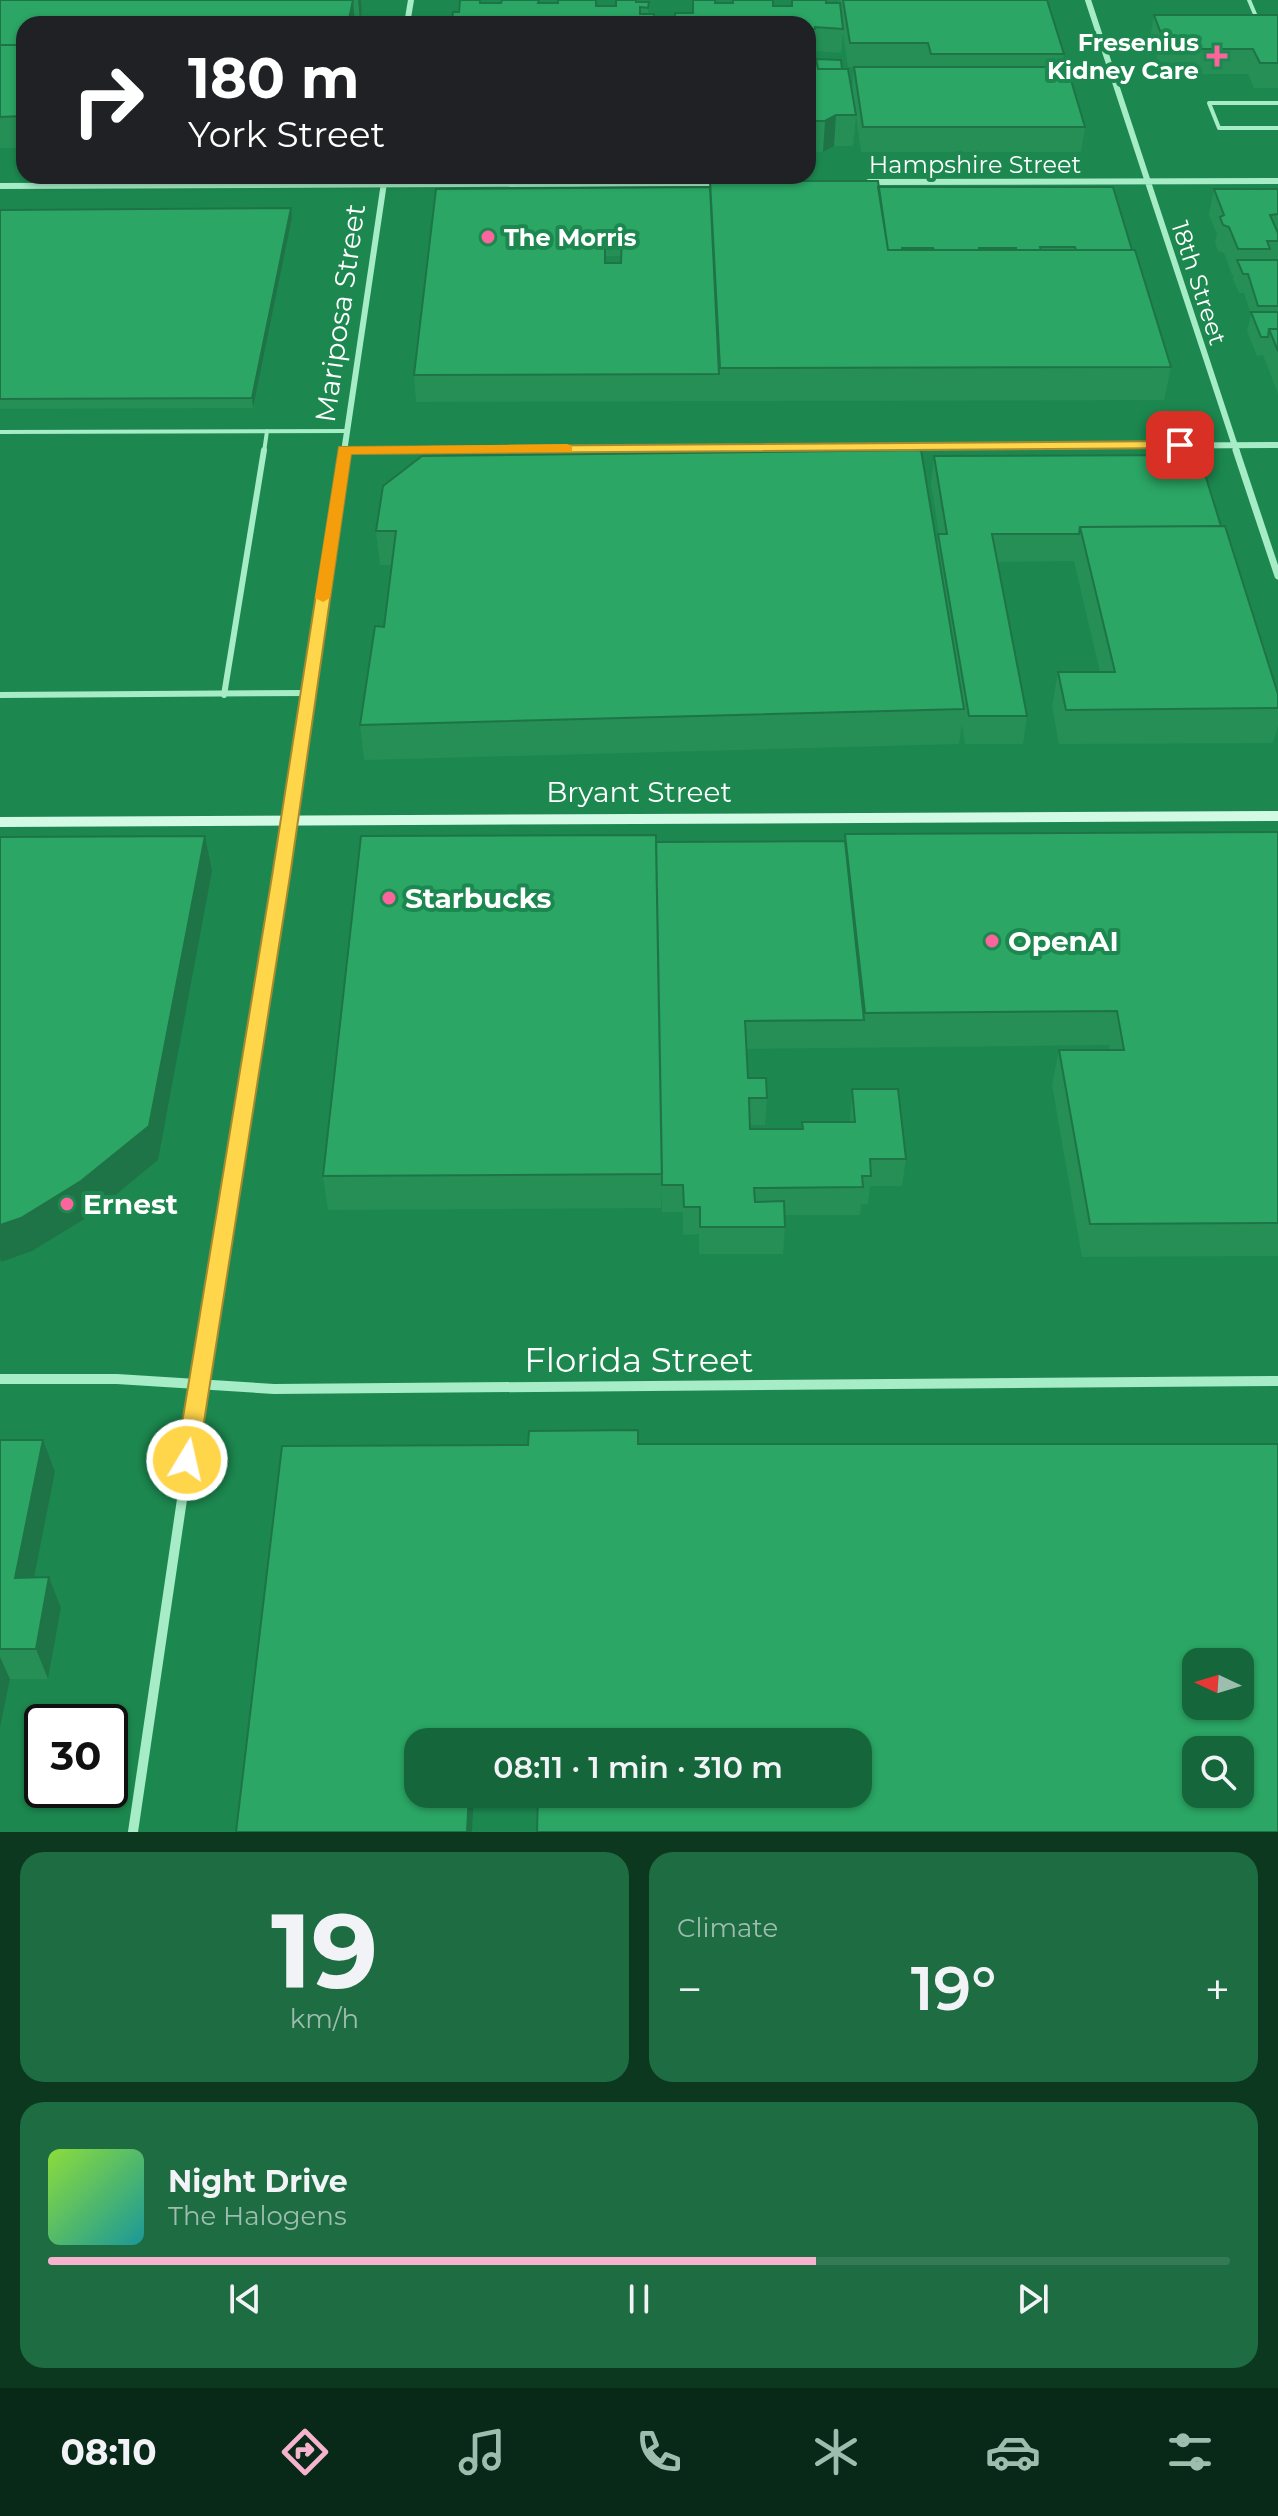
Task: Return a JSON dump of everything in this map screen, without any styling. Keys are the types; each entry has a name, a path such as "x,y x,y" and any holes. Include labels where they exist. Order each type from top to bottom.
{"street":[{"name":"18th Street","path":"1088,0 1145,181 1278,576"},
{"name":"Hampshire Street","path":"859,182 1278,181"},
{"path":"0,186 128,184"},
{"name":"Mariposa Street","path":"133,1832 199,1384 290,820 383,184"},
{"path":"344,450 1278,445"},
{"name":"Bryant Street","path":"0,822 1278,816"},
{"name":"Florida Street","path":"0,1379 117,1379 274,1389 1278,1381"}],"lane":[{"path":"1241,19 1257,19 1249,0"},
{"path":"1278,103 1209,103 1219,128 1278,128"},
{"path":"224,695 267,431"},
{"path":"0,432 348,431"},
{"path":"0,695 309,693"}],"building":[{"path":"0,0 353,0 350,16 16,16 16,45 0,45"},
{"path":"460,0 501,3 502,0 539,0 538,3 558,3 558,0 596,0 596,6 616,6 616,0 636,0 649,2 648,8 640,7 640,14 654,16 453,16 453,12 459,12"},
{"path":"693,0 733,3 733,0 773,0 773,6 792,6 792,0 826,0 826,3 840,3 843,29 816,27 816,16 675,16 675,13 693,13"},
{"path":"843,0 1047,0 1064,54 931,54 928,43 850,43"},
{"path":"1154,15 1278,15 1278,63 1260,63 1253,49 1167,49"},
{"path":"0,45 16,45 16,116 0,117"},
{"path":"816,58 818,69 848,69 856,115 836,115 825,121 816,121"},
{"path":"816,59 841,60 842,69 818,69"},
{"path":"854,67 1067,67 1085,127 863,127"},
{"path":"816,181 878,181 888,250 1135,250 1171,367 720,368 710,184 816,184"},
{"path":"710,187 719,374 414,375 436,189","holes":["605,230 622,230 621,263 605,263"]},
{"path":"878,187 1113,187 1132,250 1040,247 1041,250 888,250"},
{"path":"1214,189 1278,189 1278,214 1270,215 1278,241 1267,241 1270,249 1238,249 1229,227 1223,225 1220,217 1224,215"},
{"path":"291,208 252,398 0,399 0,210"},
{"path":"1237,260 1278,260 1278,306 1258,306 1248,274 1243,274"},
{"path":"1251,312 1278,312 1278,329 1269,329 1268,337 1261,337"},
{"path":"1269,329 1278,329 1278,351"},
{"path":"921,450 964,709 360,725 375,626 384,627 396,531 376,531 383,486 422,456"},
{"path":"1199,455 1221,526 1080,527 1079,534 992,534 1027,716 969,716 938,534 947,534 934,456"},
{"path":"1225,526 1278,694 1278,708 1066,710 1058,672 1115,672 1080,527"},
{"path":"1278,832 1278,1223 1090,1224 1059,1050 1124,1050 1117,1011 865,1013 845,834"},
{"path":"656,835 662,1174 323,1176 361,836"},
{"path":"205,836 149,1126 81,1181 21,1218 0,1225 0,837"},
{"path":"845,841 864,1020 745,1021 748,1078 766,1078 767,1098 749,1098 750,1129 803,1129 802,1122 855,1122 852,1089 898,1089 906,1159 870,1159 871,1176 862,1176 863,1187 754,1188 755,1202 784,1201 785,1227 700,1227 700,1207 684,1207 683,1185 662,1185 656,842"},
{"path":"638,1430 638,1444 1278,1444 1278,1832 537,1832 538,1808 872,1808 872,1728 404,1728 404,1808 468,1808 467,1832 236,1832 282,1446 528,1445 529,1431"},
{"path":"0,1440 43,1440 15,1578 49,1577 36,1649 0,1649"}],"slow traffic":[{"path":"323,598 344,450 567,449"}],"place":[{"name":"Fresenius Kidney Care","path":"1217,56"},
{"name":"The Morris","path":"488,237"},
{"name":"Starbucks","path":"389,898"},
{"name":"OpenAI","path":"992,941"},
{"name":"Ernest","path":"67,1204"}],"route":[{"path":"187,1460 281,876 344,450 1180,445"}]}
